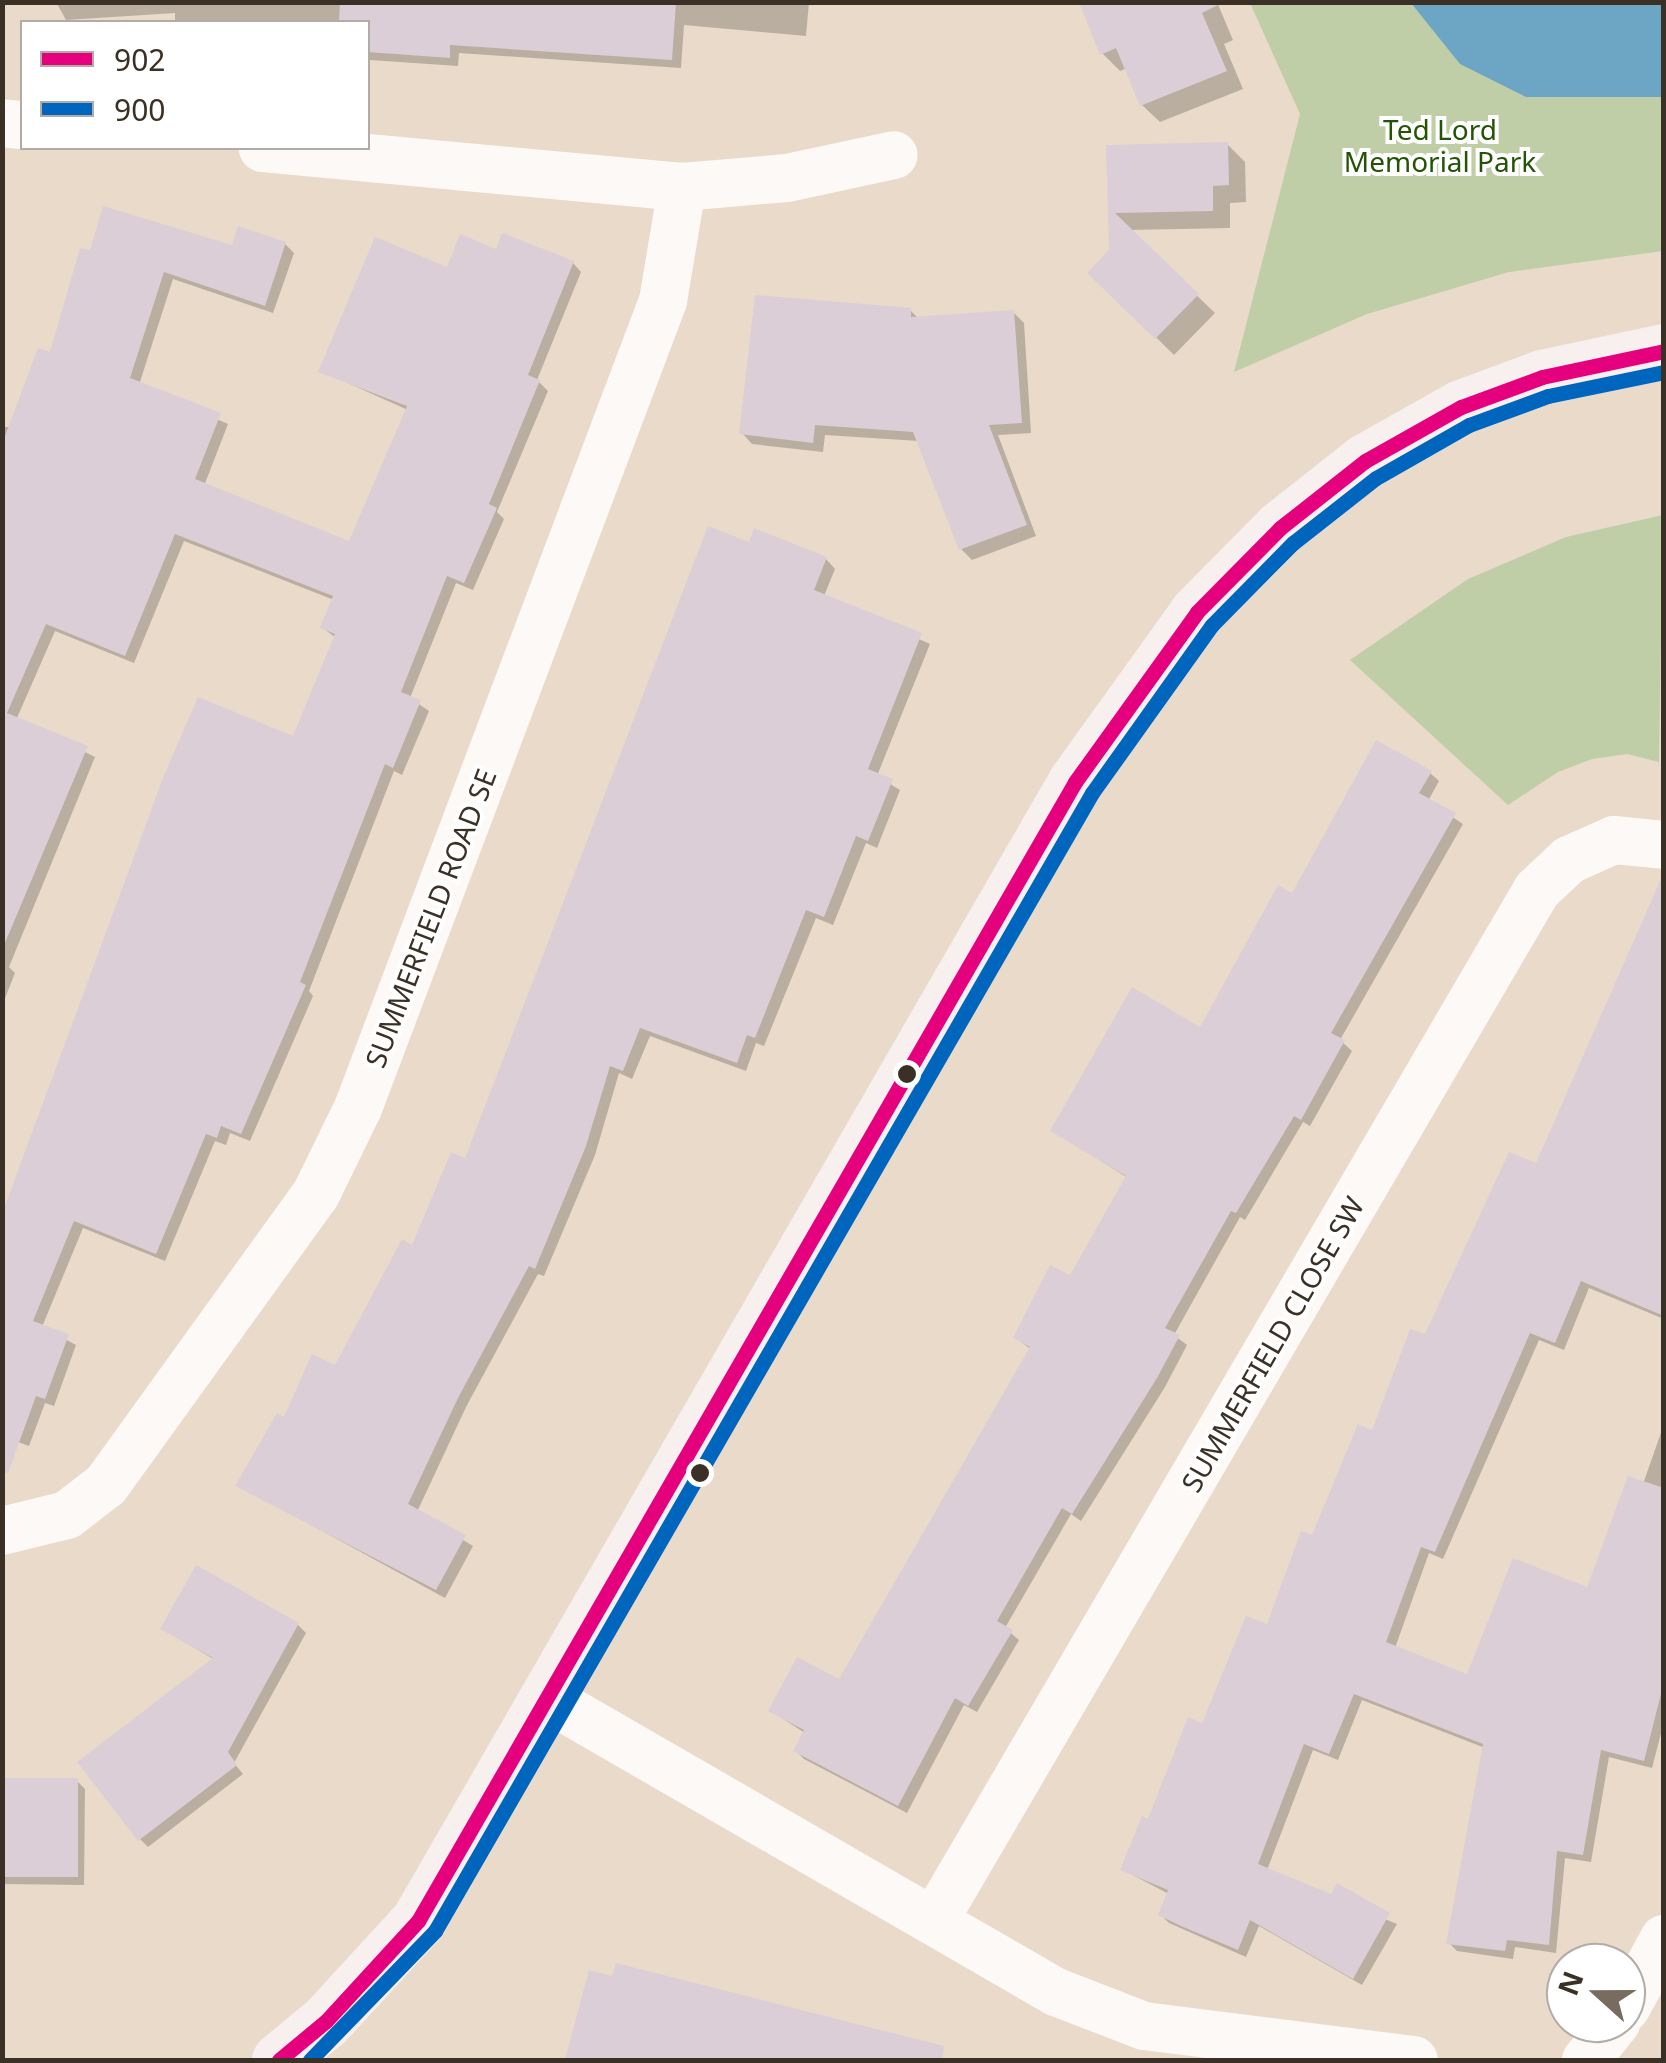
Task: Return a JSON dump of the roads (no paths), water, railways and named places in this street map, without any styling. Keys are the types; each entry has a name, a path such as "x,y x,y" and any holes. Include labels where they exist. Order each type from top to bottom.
{"main road":[{"path":"279,2060 326,2021 418,1921 550,1700 1074,782 1197,612 1280,528 1381,452 1461,407 1542,377 1664,351"}],"street":[{"path":"284,150 682,188 787,178 894,155"},
{"name":"SUMMERFIELD ROAD SE","path":"2,1531 67,1515 106,1485 316,1194 358,1108 663,301 682,188"},
{"name":"SUMMERFIELD CLOSE SW","path":"934,1921 1537,890 1569,860 1614,840 1664,845"},
{"path":"550,1700 1056,1992 1144,2026 1414,2060"},
{"path":"1646,1972 1664,1939"}],"water":[{"path":"1411,3 1663,3 1663,97 1526,97 1460,64"}],"park label":[{"name":"Ted Lord Memorial Park","path":"1440,145"}]}
